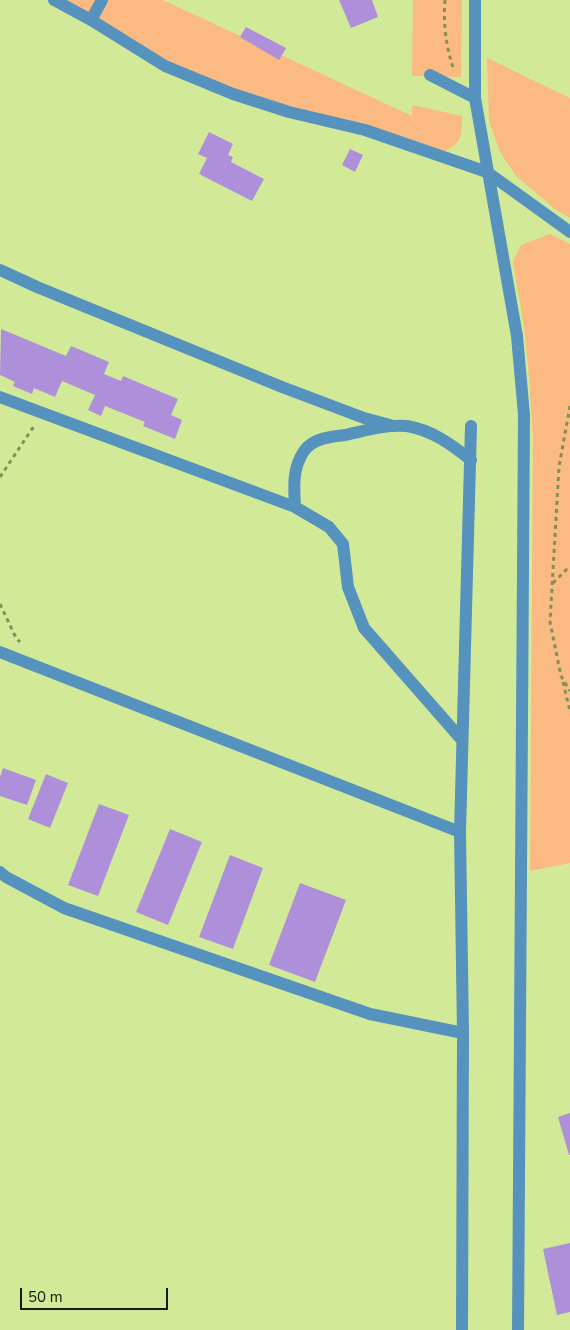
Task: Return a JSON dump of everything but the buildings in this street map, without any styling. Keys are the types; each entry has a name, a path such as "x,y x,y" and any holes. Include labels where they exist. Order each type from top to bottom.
{"street":[{"path":"54,0 91,20 165,66 233,94 289,112 365,130 487,172 570,232"},
{"path":"91,20 102,0"},
{"path":"475,0 475,98 517,336 524,415 518,1330"},
{"path":"430,75 475,98"},
{"path":"0,270 37,288 282,387 364,418 395,427"},
{"path":"0,397 294,507 329,527 343,544 348,587 364,628 462,740"},
{"path":"294,507 294,474 298,461 310,444 322,439 406,426 440,437 471,460"},
{"path":"462,1330 463,1033 460,832 471,426"},
{"path":"0,652 460,832"},
{"path":"0,872 64,908 370,1014 463,1033"}],"path":[{"path":"445,0 444,15 447,49 460,90"},
{"path":"570,406 558,467 550,622 570,711"},
{"path":"0,478 43,413"},
{"path":"552,583 570,566"},
{"path":"0,604 16,638 22,644"},
{"path":"561,676 570,691"}],"shaded area":[{"path":"53,0 163,0 412,116 412,105 462,116 461,136 456,144 439,153 281,109 176,70"},
{"path":"413,0 462,0 461,77 412,76"},
{"path":"487,58 570,98 570,218 555,209 516,176 500,152 489,121"},
{"path":"550,234 570,244 570,863 530,871 533,439 524,327 513,262 521,245"}]}
